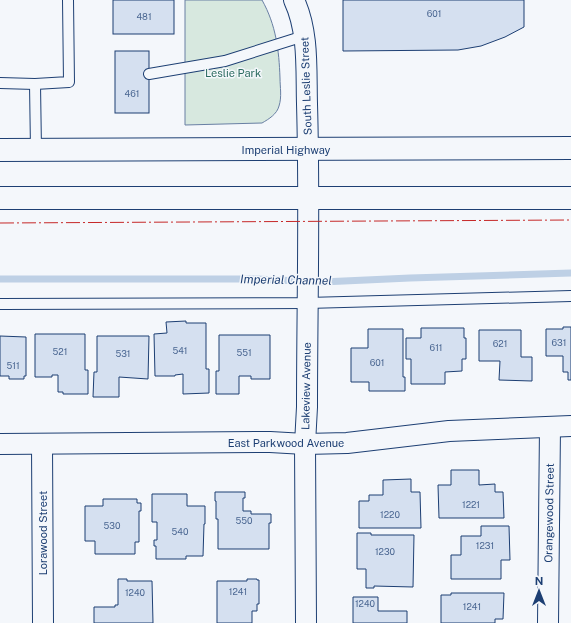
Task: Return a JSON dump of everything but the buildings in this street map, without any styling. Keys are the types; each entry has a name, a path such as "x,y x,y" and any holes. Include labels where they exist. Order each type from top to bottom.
{"main road":[{"name":"Imperial Highway","path":"0,150 571,148"},
{"path":"0,198 571,198"}],"street":[{"name":"South Leslie Street","path":"294,0 304,36 308,150"},
{"name":"Lakeview Avenue","path":"306,623 305,444 308,150"},
{"name":"East Parkwood Avenue","path":"0,444 270,442 305,444 347,443 449,431 571,426"},
{"name":"Orangewood Street","path":"548,623 550,427"},
{"name":"Lorawood Street","path":"42,444 43,623"}],"lane":[{"path":"0,83 35,84 69,82 68,0"},
{"path":"149,74 225,61 304,36"},
{"path":"35,84 36,150"},
{"path":"0,304 307,303 571,296"}],"green space":[{"name":"Leslie Park","path":"185,0 262,0 274,28 280,68 280,103 275,114 270,118 262,123 185,125"}],"waterway":[{"name":"Imperial Channel","path":"0,279 256,279 322,282 571,273"}],"power":[{"path":"0,223 571,220"}]}
